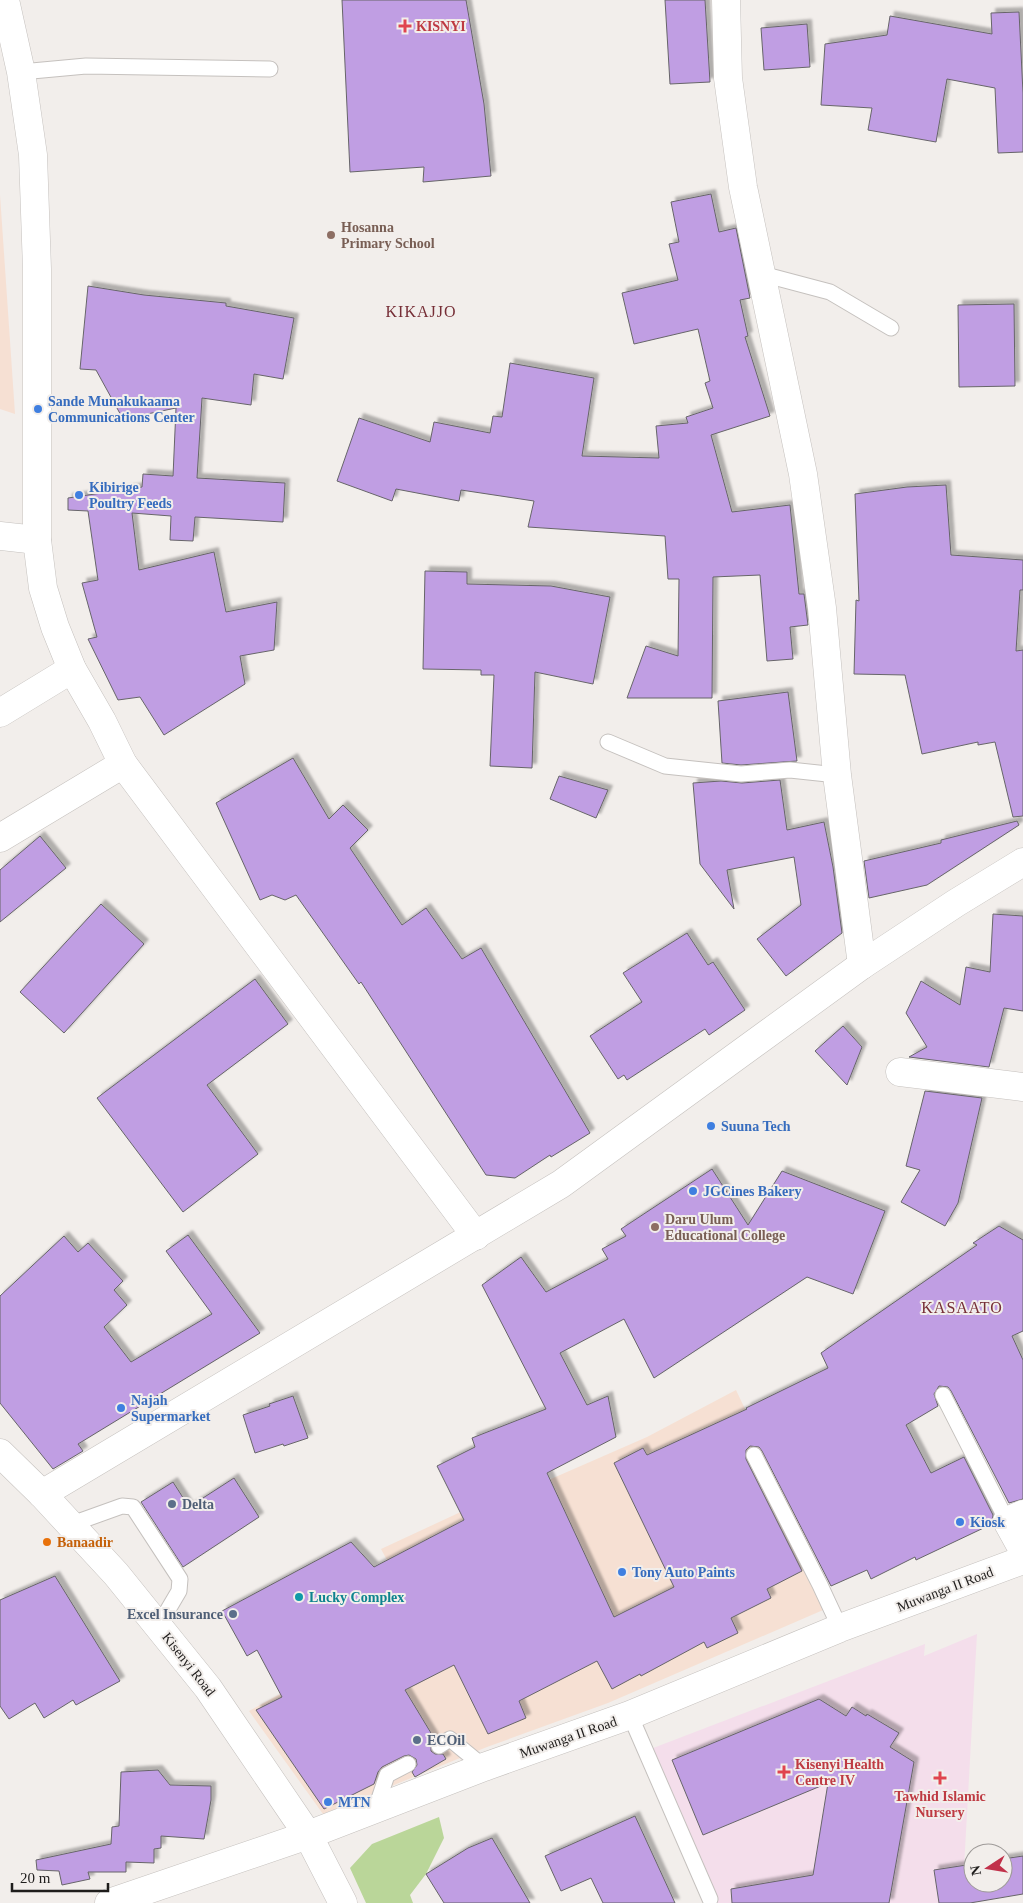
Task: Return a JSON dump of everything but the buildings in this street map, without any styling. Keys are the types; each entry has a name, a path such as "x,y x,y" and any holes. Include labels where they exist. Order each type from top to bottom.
{"street":[{"path":"5,0 21,72 34,164 37,279 37,540 43,588 55,627 72,669 102,721 123,764 476,1236"},
{"path":"726,0 728,78 743,187 803,474 822,608 837,775 862,965"},
{"path":"0,536 37,540"},
{"path":"0,713 72,669"},
{"path":"0,838 123,764"},
{"path":"42,1494 560,1184 862,965 956,903 1023,862"},
{"path":"900,1072 1023,1087"},
{"name":"Kisenyi Road","path":"0,1453 42,1494 116,1574 208,1688 308,1835 343,1903"},
{"path":"1015,1517 1023,1550"},
{"name":"Muwanga II Road","path":"110,1903 308,1835 484,1767 630,1715 840,1628 1023,1560"}],"lane":[{"path":"21,72 86,66 270,69"},
{"path":"762,274 830,292 890,328"},
{"path":"608,742 665,766 740,774 790,770 837,775"},
{"path":"944,1395 1015,1517"},
{"path":"754,1455 840,1628"},
{"path":"70,1525 122,1506 133,1506 180,1579 179,1590 159,1625"},
{"path":"630,1715 710,1899"},
{"path":"439,1746 450,1739 484,1767"},
{"path":"376,1808 387,1775 408,1764"}],"shaded area":[{"path":"0,195 15,414 0,409"},
{"path":"736,1390 837,1604 608,1703 487,1747 323,1814 249,1711 418,1618 381,1549 508,1490 512,1496 647,1437"},
{"name":"Kisenyi Health Centre IV","path":"977,1634 965,1843 963,1843 962,1903 711,1903 648,1750 925,1644 924,1656"}],"green space":[{"path":"439,1817 444,1838 426,1874 410,1895 413,1903 366,1903 350,1868 372,1844"}],"place":[{"name":"KISNYI","path":"405,26"},
{"name":"Hosanna Primary School","path":"331,235"},
{"name":"Sande Munakukaama Communications Center","path":"38,409"},
{"name":"Kibirige Poultry Feeds","path":"79,495"},
{"name":"Suuna Tech","path":"711,1126"},
{"name":"JGCines Bakery","path":"693,1191"},
{"name":"Daru Ulum Educational College","path":"655,1227"},
{"name":"Najah Supermarket","path":"121,1408"},
{"name":"Delta","path":"172,1504"},
{"name":"Kiosk","path":"960,1522"},
{"name":"Banaadir","path":"47,1542"},
{"name":"Tony Auto Paints","path":"622,1572"},
{"name":"Lucky Complex","path":"299,1597"},
{"name":"Excel Insurance","path":"233,1614"},
{"name":"ECOil","path":"417,1740"},
{"name":"Kisenyi Health Centre IV","path":"784,1772"},
{"name":"Tawhid Islamic Nursery","path":"940,1778"},
{"name":"MTN","path":"328,1802"}],"district":[{"name":"KIKAJJO","path":"421,311"},
{"name":"KASAATO","path":"962,1307"}]}
